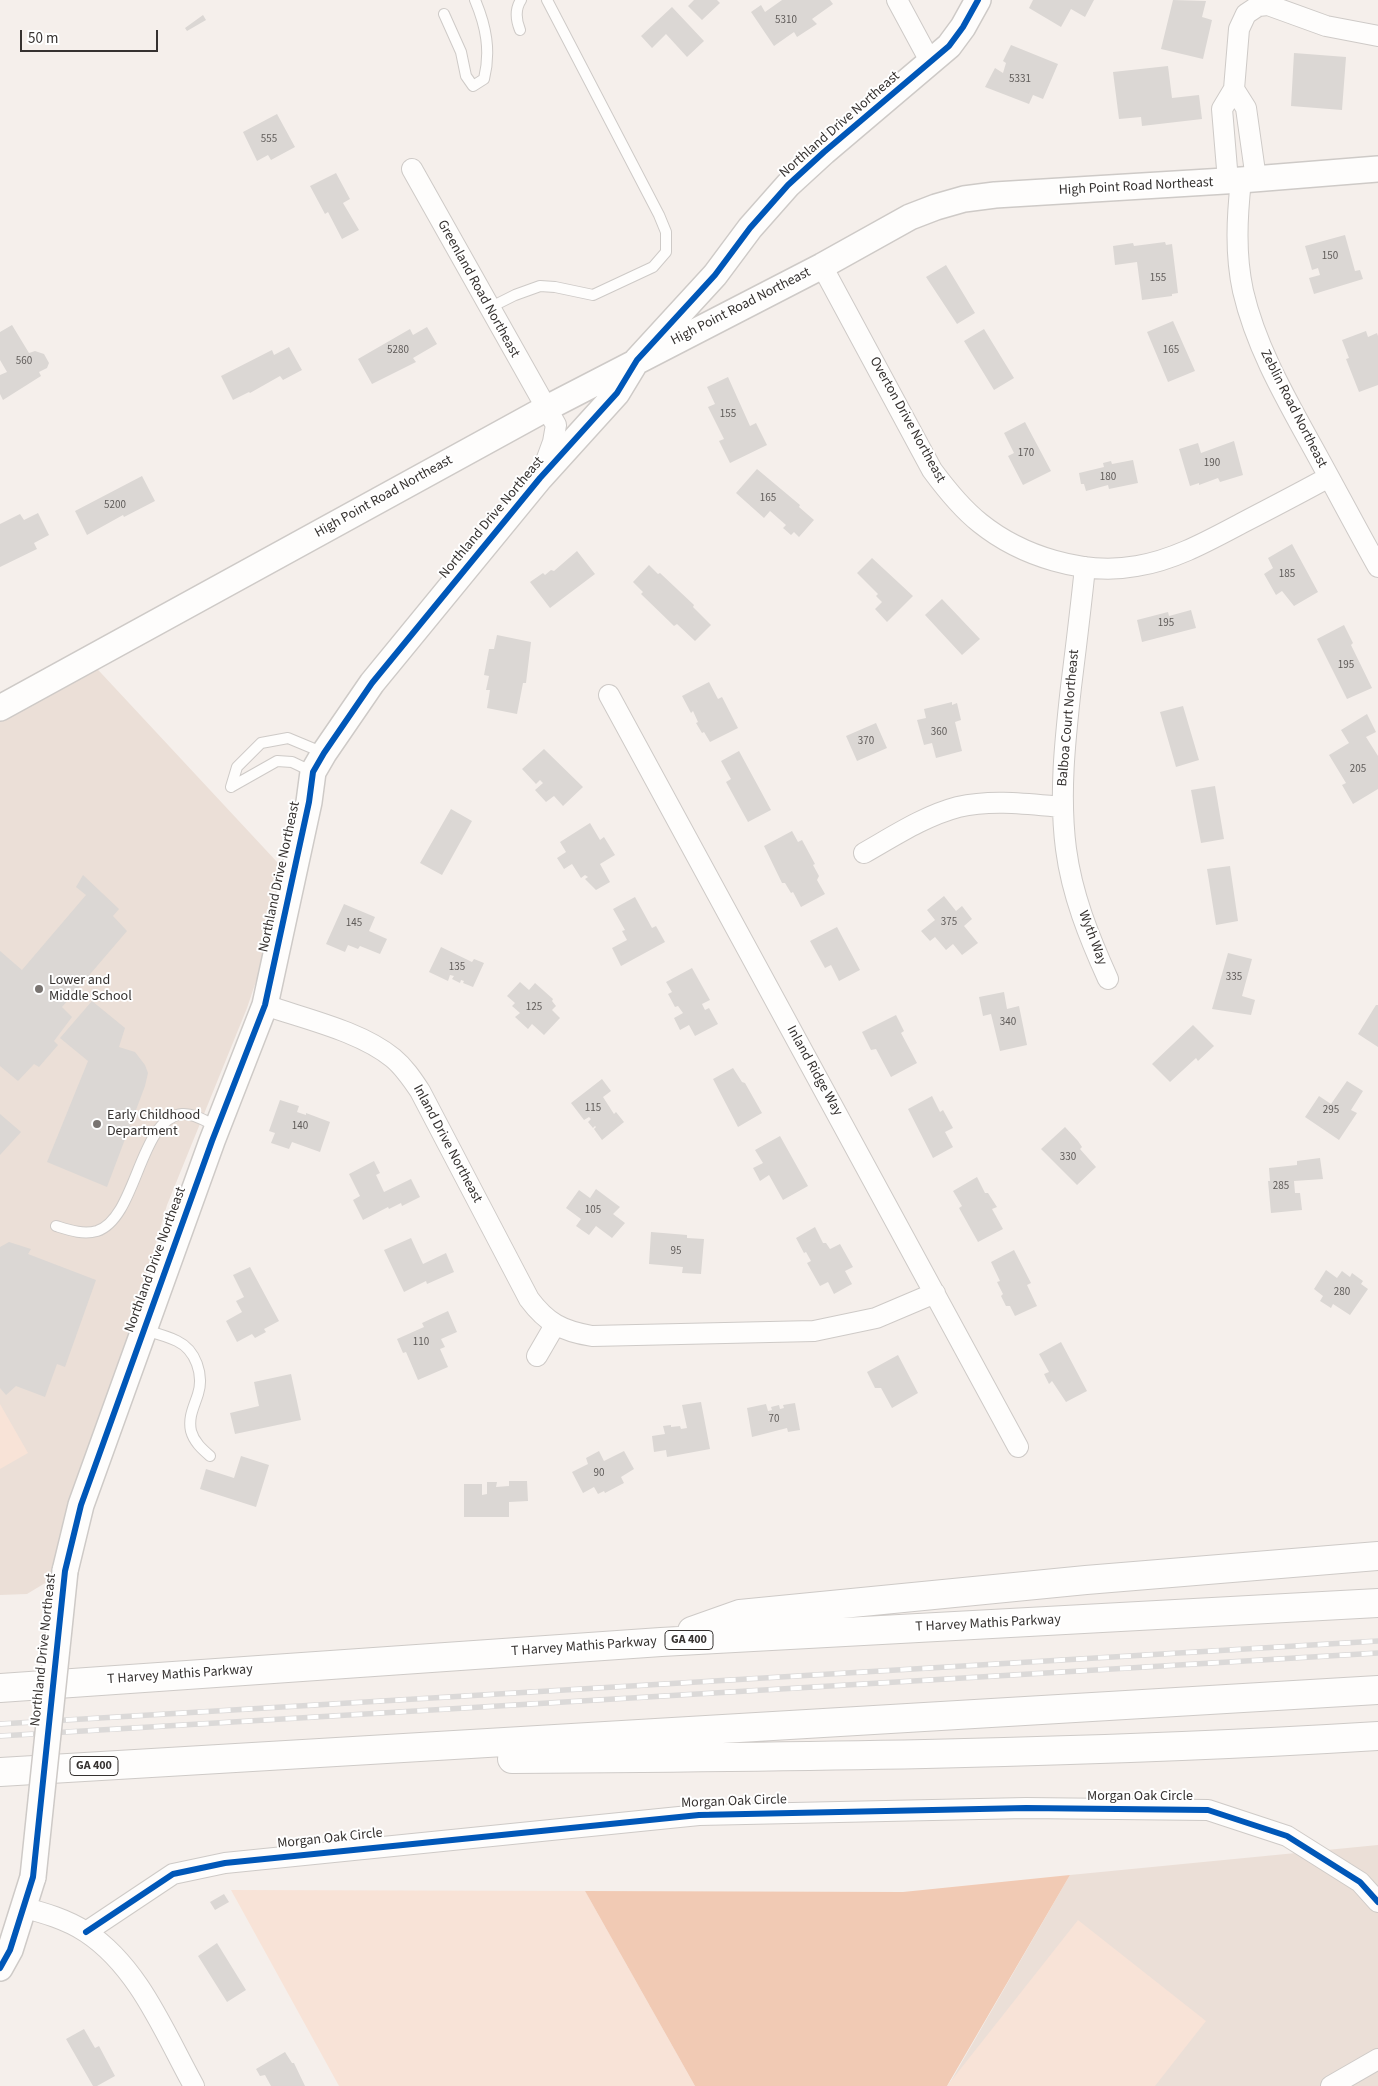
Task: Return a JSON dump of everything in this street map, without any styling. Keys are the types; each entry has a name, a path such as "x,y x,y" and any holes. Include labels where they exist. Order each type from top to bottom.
{"highway":[{"path":"661,1642 740,1614 1086,1580 1378,1556"},
{"name":"T Harvey Mathis Parkway","path":"0,1688 661,1642 1378,1602"},
{"name":"GA 400","path":"0,1772 1378,1690"},
{"path":"188,1761 749,1758 1166,1748 1378,1736"}],"street":[{"path":"897,0 931,63"},
{"name":"Northland Drive Northeast","path":"0,1968 10,1950 33,1876 65,1571 81,1506 218,1127 265,1005 318,762 372,684 540,478 617,393 637,360 715,275 750,228 788,186 824,152 949,46 963,27 978,0"},
{"path":"1242,180 1222,109 1234,89 1239,29 1246,14 1258,6 1268,5 1326,26 1378,36"},
{"path":"1234,89 1246,108 1242,180"},
{"name":"Greenland Road Northeast","path":"412,169 545,409"},
{"name":"High Point Road Northeast","path":"0,708 545,409 822,266 910,217 936,206 964,199 995,195 1242,180 1378,169"},
{"name":"Zeblin Road Northeast","path":"1242,180 1237,218 1238,251 1250,320 1271,371 1378,568"},
{"name":"Overton Drive Northeast","path":"822,266 932,470 951,496 980,523 1013,545 1050,560 1085,567 1136,567 1176,555 1208,541 1329,477"},
{"name":"Northland Drive Northeast","path":"540,478 554,442 556,425 545,409"},
{"name":"Balboa Court Northeast","path":"1077,898 1066,851 1062,807 1064,749 1085,567"},
{"name":"Inland Ridge Way","path":"609,695 1018,1447"},
{"path":"864,853 924,820 959,807 1007,802 1062,807"},
{"name":"Wyth Way","path":"1077,898 1090,937 1108,979"},
{"name":"Inland Drive Northeast","path":"265,1005 365,1039 393,1058 420,1091 529,1299 540,1314 555,1325 573,1333 592,1336 814,1331 876,1318 935,1293"},
{"path":"537,1356 555,1325"},
{"name":"Morgan Oak Circle","path":"86,1932 173,1874 224,1863 709,1814 1026,1808 1208,1810 1287,1836 1360,1882 1378,1902"},
{"path":"22,1907 55,1916 86,1932 114,1955 136,1982 194,2086"},
{"path":"1331,2086 1378,2059"}],"lane":[{"path":"444,14 461,52 466,76 473,86 484,79 488,48 486,31 475,0"},
{"path":"520,30 516,12 521,0"},
{"path":"489,308 515,295 540,286 556,287 593,295 653,267 666,252 666,232 659,215 546,0"},
{"path":"288,738 318,762 277,761 231,787 237,767 262,743 288,738"},
{"path":"56,1226 82,1233 98,1231 114,1219 148,1147 159,1130 171,1117 183,1114 197,1117 218,1127"},
{"path":"144,1330 179,1341 188,1348 195,1358 200,1383 198,1394 191,1410 192,1431 198,1444 210,1456"}],"shaded area":[{"path":"88,659 291,877 247,1008 167,1205 102,1429 65,1571 27,1594 0,1595 0,711"},
{"path":"0,1404 28,1453 0,1469"},
{"path":"1378,1845 1378,2086 948,2086 1070,1875"},
{"path":"1070,1875 947,2086 695,2086 585,1891 903,1892"},
{"path":"231,1890 585,1891 695,2086 339,2086"},
{"path":"1078,1920 1206,2021 1155,2086 947,2086"}],"building":[{"path":"694,0 717,0 720,3 702,20 688,6"},
{"path":"782,0 830,0 833,4 812,19 817,24 797,37 794,32 774,46 751,12 761,5 765,12"},
{"path":"1033,0 1094,0 1085,17 1071,9 1061,27 1029,8"},
{"path":"1173,0 1206,1 1202,17 1212,20 1203,59 1161,49"},
{"path":"672,7 704,41 687,57 666,34 652,48 641,36"},
{"path":"203,15 206,20 187,31 185,28"},
{"path":"1011,45 1058,64 1043,99 1033,95 1029,104 985,87 995,68 1003,73 1006,63 1003,61"},
{"path":"1294,53 1346,57 1342,110 1291,106"},
{"path":"1168,66 1172,98 1199,95 1202,119 1142,126 1141,117 1119,119 1113,72"},
{"path":"277,114 295,147 271,160 268,155 257,161 243,132"},
{"path":"336,173 350,199 343,203 359,230 342,239 328,212 325,214 310,186"},
{"path":"1345,235 1355,271 1360,270 1363,279 1314,294 1309,278 1320,275 1318,268 1312,270 1305,246"},
{"path":"1165,242 1166,245 1172,244 1178,293 1172,294 1172,296 1142,300 1137,262 1115,265 1113,246 1133,243 1134,246"},
{"path":"946,265 975,313 957,324 926,277"},
{"path":"1173,321 1195,371 1168,382 1147,332"},
{"path":"12,325 29,353 35,351 44,354 49,363 47,368 39,372 41,376 3,400 0,394 0,375 7,372 0,360 0,332"},
{"path":"427,327 437,344 413,358 416,362 372,384 358,359 410,329 413,335"},
{"path":"984,329 1014,378 994,390 964,341"},
{"path":"1366,331 1368,337 1377,333 1378,336 1378,385 1359,392 1346,359 1349,358 1342,340"},
{"path":"289,347 302,370 283,380 280,376 233,400 221,376 272,350 274,355"},
{"path":"728,377 750,426 756,423 767,445 730,463 719,441 724,439 708,407 715,404 707,387"},
{"path":"1025,422 1051,471 1023,485 1008,456 1014,453 1004,433"},
{"path":"1234,441 1243,475 1220,482 1218,478 1199,485 1199,483 1190,486 1179,449 1198,443 1201,453"},
{"path":"1133,460 1138,483 1109,489 1108,485 1086,491 1084,484 1081,484 1079,473 1104,467 1103,463 1111,461 1112,464"},
{"path":"757,469 800,505 799,507 814,520 799,537 794,532 791,535 783,528 786,525 770,511 764,518 736,493"},
{"path":"142,476 155,501 124,517 123,515 87,535 75,511"},
{"path":"38,513 49,535 34,543 37,549 0,567 0,524 20,514 24,520"},
{"path":"1292,544 1318,592 1294,606 1282,591 1276,595 1264,574 1273,568 1268,558"},
{"path":"577,551 595,574 550,608 530,582 543,573 545,575 551,570 554,571"},
{"path":"872,558 913,596 887,622 875,609 882,602 876,596 878,594 857,573"},
{"path":"649,565 694,605 693,607 711,625 695,641 677,624 674,626 641,594 643,592 633,582"},
{"path":"942,599 980,639 962,655 925,615"},
{"path":"1191,610 1196,628 1142,642 1137,620 1168,612 1169,616"},
{"path":"1344,625 1353,643 1351,645 1372,688 1347,699 1317,639"},
{"path":"497,635 531,642 526,683 523,683 517,714 487,708 490,690 486,690 489,676 484,675 489,649 494,649"},
{"path":"709,682 718,699 722,697 738,728 710,742 704,732 702,733 696,723 698,722 693,711 691,713 682,696"},
{"path":"952,702 952,705 957,703 961,720 955,722 962,751 936,758 932,743 924,745 917,720 926,718 924,709"},
{"path":"1183,706 1199,760 1176,767 1160,712"},
{"path":"1367,714 1376,732 1366,737 1378,756 1378,789 1353,804 1342,785 1346,783 1329,755 1349,743 1341,730"},
{"path":"876,723 887,748 857,761 846,736"},
{"path":"544,749 583,787 563,806 554,796 546,802 535,790 543,783 540,780 536,784 522,769"},
{"path":"739,751 771,810 748,822 726,782 731,779 721,761"},
{"path":"1215,786 1224,839 1201,843 1191,790"},
{"path":"451,809 472,821 442,875 420,863"},
{"path":"590,823 600,840 604,837 615,855 600,864 610,882 596,890 585,879 588,877 585,875 581,878 572,864 564,869 557,858 566,852 560,842"},
{"path":"792,831 798,842 802,840 815,864 813,865 819,876 817,880 825,894 801,907 793,892 791,893 785,883 782,883 764,846"},
{"path":"1230,866 1238,921 1216,925 1207,869"},
{"name":"Lower and Middle School","path":"83,875 119,909 113,916 127,931 62,1007 72,1017 54,1041 58,1045 39,1067 34,1064 18,1081 0,1066 0,951 22,970 86,895 76,887"},
{"path":"944,896 956,911 962,906 972,919 964,926 978,943 962,955 953,944 946,950 935,937 930,941 921,931 935,920 927,910"},
{"path":"635,897 652,928 656,926 665,942 621,966 612,948 627,940 622,931 625,930 613,909"},
{"path":"344,904 375,917 369,931 387,939 380,954 360,946 358,949 348,945 345,952 326,944"},
{"path":"837,927 860,970 839,981 831,965 825,968 810,941"},
{"path":"441,947 472,962 474,959 484,963 473,987 463,983 464,981 461,980 460,983 452,979 454,976 450,975 448,981 429,972"},
{"path":"1228,953 1252,959 1242,996 1255,1000 1251,1015 1212,1009"},
{"path":"692,968 710,1000 702,1004 705,1010 709,1008 718,1024 695,1036 689,1025 680,1030 674,1018 683,1013 678,1006 675,1007 668,994 672,992 666,982"},
{"path":"520,982 529,990 535,983 553,999 552,1001 556,1006 552,1010 560,1018 544,1035 532,1024 528,1029 515,1017 520,1013 512,1006 515,1003 507,996"},
{"path":"1004,992 1007,1009 1019,1006 1027,1045 1000,1051 991,1014 983,1016 979,997"},
{"name":"Early Childhood Department","path":"92,1001 125,1028 119,1047 135,1052 145,1065 148,1073 145,1086 107,1187 47,1162 88,1061 60,1038"},
{"path":"1376,1005 1378,1005 1378,1047 1358,1034"},
{"path":"896,1015 904,1031 901,1033 917,1063 891,1077 876,1049 871,1050 862,1032"},
{"path":"1193,1025 1214,1046 1198,1061 1196,1058 1170,1082 1152,1064"},
{"path":"733,1068 742,1082 745,1083 762,1113 738,1127 713,1079"},
{"path":"602,1079 611,1091 603,1097 614,1114 616,1112 624,1122 602,1140 594,1129 596,1127 593,1128 588,1122 591,1119 589,1117 584,1120 571,1103"},
{"path":"1347,1081 1363,1091 1351,1110 1357,1113 1339,1140 1305,1117 1319,1096 1331,1104"},
{"path":"932,1096 940,1112 943,1110 953,1128 945,1132 953,1147 933,1158 908,1109"},
{"path":"280,1100 299,1106 297,1112 306,1115 306,1113 330,1122 320,1152 292,1142 289,1149 271,1143 275,1133 269,1131"},
{"path":"0,1114 21,1132 0,1155"},
{"path":"1065,1127 1078,1141 1082,1147 1080,1149 1096,1167 1077,1185 1041,1149"},
{"path":"780,1136 808,1186 783,1200 769,1175 760,1181 753,1168 763,1163 755,1150"},
{"path":"1320,1158 1323,1179 1294,1181 1295,1193 1300,1193 1302,1210 1271,1213 1268,1181 1270,1181 1269,1168 1297,1165 1297,1161"},
{"path":"374,1161 380,1173 376,1175 384,1192 411,1179 420,1197 402,1206 401,1203 389,1209 388,1207 363,1220 353,1200 360,1196 349,1174"},
{"path":"977,1177 985,1193 988,1193 997,1207 992,1209 1003,1229 978,1242 959,1208 962,1206 953,1191"},
{"path":"596,1189 620,1207 613,1214 625,1223 612,1238 596,1226 589,1235 576,1226 581,1219 566,1208 579,1190 590,1198"},
{"path":"815,1227 823,1243 826,1243 830,1249 840,1244 853,1267 845,1271 852,1284 834,1294 828,1282 820,1286 807,1263 811,1261 796,1238"},
{"path":"651,1232 687,1235 687,1238 704,1239 701,1274 682,1273 683,1267 649,1264"},
{"path":"411,1238 423,1264 446,1253 454,1272 427,1284 426,1281 404,1292 384,1250"},
{"path":"9,1242 31,1249 28,1254 96,1280 65,1367 57,1364 45,1397 16,1386 6,1395 0,1388 0,1247"},
{"path":"1014,1250 1031,1283 1027,1285 1037,1306 1015,1316 1010,1306 1006,1306 1001,1296 1003,1294 997,1282 1000,1281 991,1262"},
{"path":"250,1267 279,1321 264,1329 266,1332 255,1338 252,1334 237,1342 226,1321 242,1312 236,1301 244,1297 233,1275"},
{"path":"1326,1270 1337,1278 1342,1271 1350,1277 1352,1273 1363,1281 1361,1284 1368,1289 1350,1315 1333,1304 1331,1308 1320,1301 1323,1296 1314,1289"},
{"path":"448,1311 457,1332 441,1339 445,1347 440,1349 448,1367 418,1380 406,1352 403,1353 397,1339 424,1327 422,1323"},
{"path":"1061,1342 1087,1391 1066,1402 1052,1381 1049,1384 1044,1374 1049,1372 1039,1354"},
{"path":"898,1355 918,1393 892,1408 881,1388 875,1388 867,1372"},
{"path":"291,1374 301,1420 235,1434 230,1413 259,1406 254,1382"},
{"path":"701,1402 710,1449 667,1457 666,1450 654,1452 652,1436 665,1434 663,1426 671,1425 671,1427 680,1426 681,1429 687,1428 682,1405"},
{"path":"795,1403 800,1430 788,1432 787,1428 752,1437 747,1408 766,1404 768,1411 772,1410 771,1407 779,1405 780,1409 784,1408 783,1405"},
{"path":"599,1451 604,1461 624,1451 634,1469 621,1477 624,1483 605,1493 604,1491 598,1494 594,1487 583,1493 572,1472 588,1464 586,1458"},
{"path":"241,1456 269,1465 256,1507 200,1489 206,1469 234,1478"},
{"path":"509,1481 527,1481 528,1501 509,1502 509,1517 464,1517 464,1484 482,1484 482,1495 487,1494 487,1482 497,1482 496,1487 509,1486"},
{"path":"224,1894 229,1902 215,1910 210,1902"},
{"path":"217,1943 246,1990 227,2002 198,1956"},
{"path":"84,2029 95,2048 99,2046 115,2076 97,2086 93,2086 66,2039"},
{"path":"285,2052 292,2063 294,2063 305,2086 271,2086 265,2075 260,2076 256,2069"}],"railway":[{"path":"0,1724 1378,1641"},
{"path":"0,1736 1378,1653"}],"cycle path":[{"path":"0,1968 10,1950 33,1877 65,1571 81,1505 212,1141 265,1005 309,802 313,772 372,683 540,478 617,393 637,360 715,275 750,228 788,185 824,152 949,46 963,27 978,0"},
{"path":"86,1932 173,1874 225,1863 699,1815 1026,1808 1208,1810 1287,1836 1360,1882 1378,1902"}],"place":[{"name":"Lower and Middle School","path":"39,989"},
{"name":"Early Childhood Department","path":"97,1124"}]}
